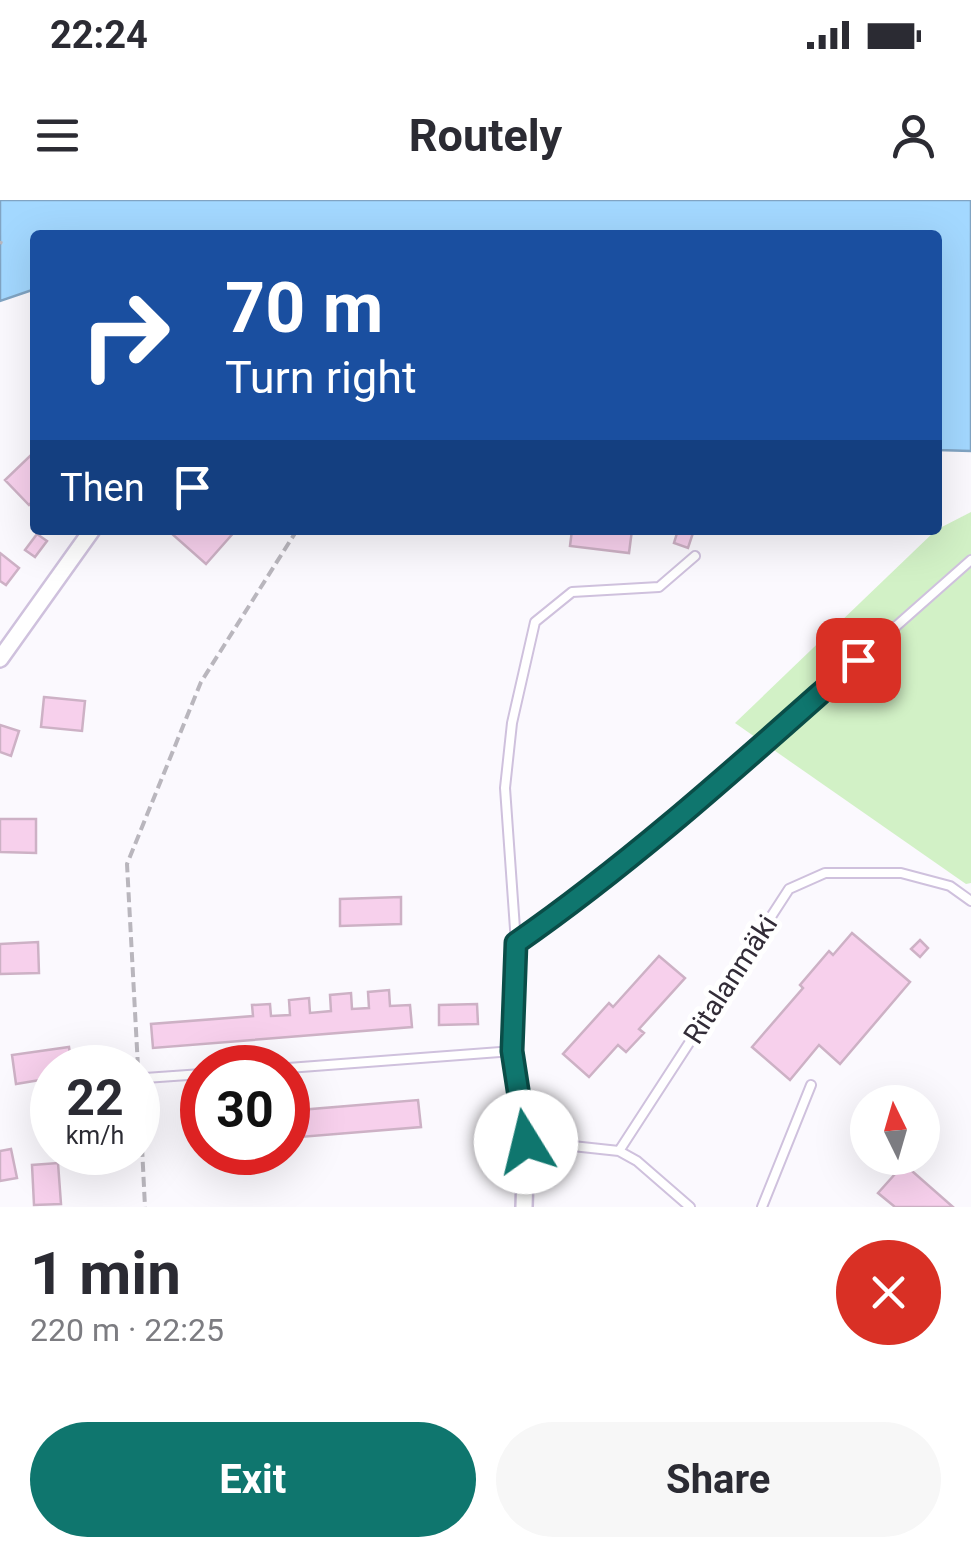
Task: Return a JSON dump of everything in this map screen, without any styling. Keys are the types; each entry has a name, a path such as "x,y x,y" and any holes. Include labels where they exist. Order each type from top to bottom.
{"street":[{"path":"0,659 88,535"},
{"path":"516,943 512,1051 526,1142 524,1207"}],"lane":[{"path":"516,943 505,788 512,722 534,622 572,592 659,587 695,556"},
{"path":"516,943 588,893 688,810 971,560"},
{"name":"Ritalanmäki","path":"618,1151 789,890 825,873 901,874 950,886 971,901"},
{"path":"310,1066 512,1051"},
{"path":"762,1207 810,1085"},
{"path":"526,1142 578,1144 618,1151 637,1161 690,1207"}],"path":[{"path":"145,1207 127,864 201,682 294,535"}],"green space":[{"path":"971,512 971,883 966,884 735,723 931,535 942,535 942,527"}],"water":[{"path":"0,200 971,200 971,451 942,450 942,230 30,230 30,291 0,301"}],"building":[{"path":"30,456 29,505 5,480"},
{"path":"36,535 47,541 35,557 25,550"},
{"path":"173,535 232,535 206,564"},
{"path":"571,535 631,535 629,553 570,546"},
{"path":"676,535 692,535 688,548 674,543"},
{"path":"0,553 19,568 6,585 0,581"},
{"path":"44,697 85,701 82,731 41,727"},
{"path":"0,725 19,731 11,756 0,752"},
{"path":"0,819 36,819 36,853 0,852"},
{"path":"401,897 401,924 340,926 340,899"},
{"path":"852,933 910,982 840,1064 819,1045 790,1080 752,1047 829,951 833,955"},
{"path":"920,940 928,948 920,957 911,949"},
{"path":"38,942 39,973 0,974 0,944"},
{"path":"659,956 685,978 639,1029 644,1033 626,1052 618,1045 589,1077 563,1054"},
{"path":"389,990 390,1006 410,1005 412,1027 153,1045 151,1024 253,1016 252,1005 270,1004 271,1016 290,1015 289,1000 309,998 310,1013 331,1011 330,995 351,993 352,1009 369,1008 368,992"},
{"path":"477,1004 478,1024 439,1025 439,1005"},
{"path":"30,1052 30,1082 16,1084 12,1055"},
{"path":"418,1100 421,1127 310,1136 310,1109"},
{"path":"11,1149 17,1178 0,1181 0,1151"},
{"path":"32,1175 59,1175 61,1204 34,1205"},
{"path":"894,1175 917,1175 953,1207 895,1207 878,1193"}],"route":[{"path":"526,1142 512,1051 516,943 588,893 858,660"}]}
